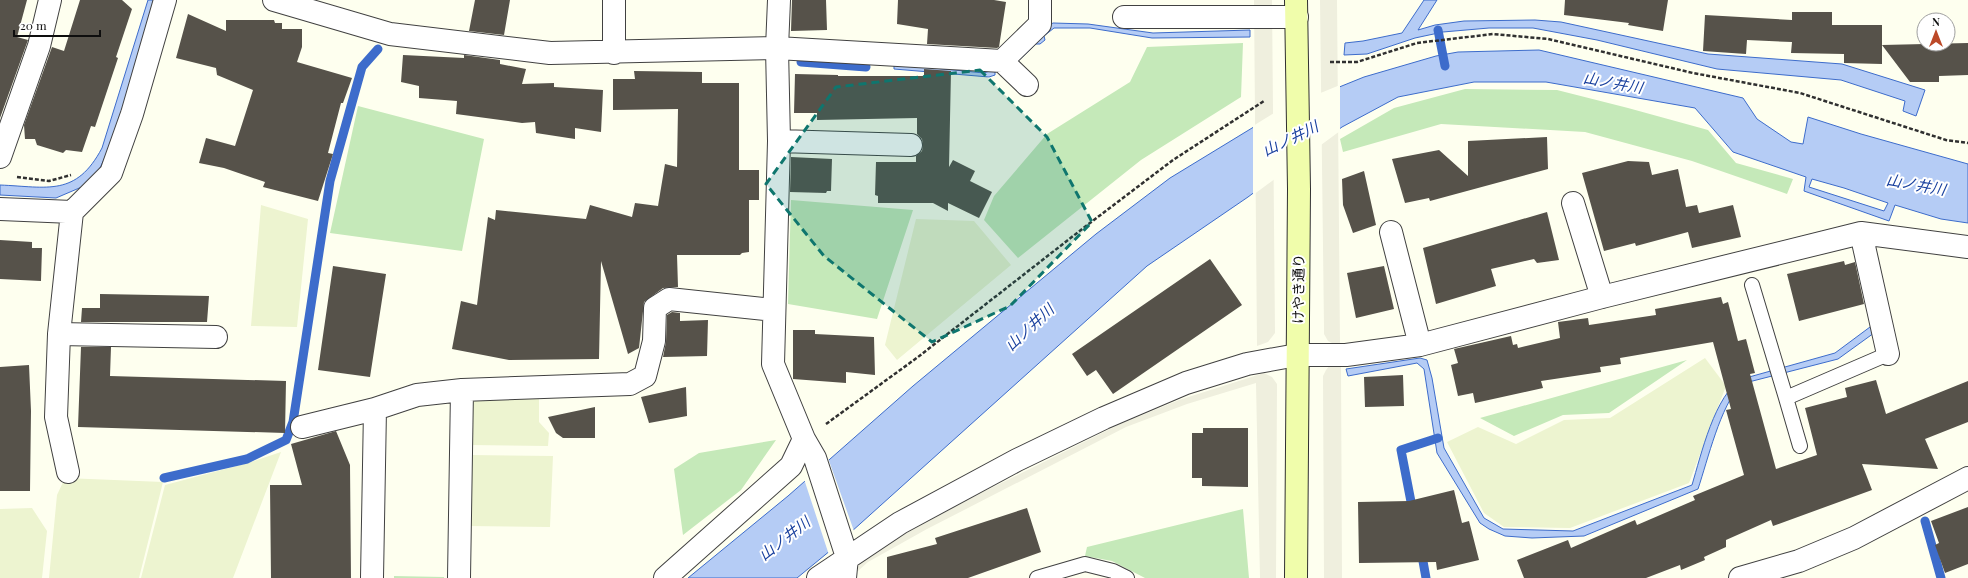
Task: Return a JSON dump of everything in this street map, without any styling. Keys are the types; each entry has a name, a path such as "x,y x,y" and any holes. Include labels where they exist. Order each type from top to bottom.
{"street":[{"path":"0,157 39,46 50,0"},
{"path":"68,472 56,417 59,334 72,212 111,173 132,114 165,0"},
{"path":"274,0 390,34 550,53 614,53 777,48 1002,61 1027,85"},
{"path":"614,0 614,53"},
{"path":"779,0 777,48 779,141 773,364 804,439 815,458 846,568"},
{"path":"1002,61 1040,24 1040,1"},
{"path":"1124,17 1296,9"},
{"name":"けやき通り","path":"1296,9 1299,189 1296,578"},
{"path":"779,141 911,145"},
{"path":"1573,203 1602,297"},
{"path":"0,209 72,212"},
{"path":"1391,232 1420,345"},
{"path":"1861,233 1888,354"},
{"path":"818,578 846,568 907,519 1017,460 1104,418 1186,383 1247,364 1297,355 1346,355 1420,345 1602,297 1861,233 1968,247"},
{"path":"302,427 375,409 417,395 462,390 630,384 645,376 654,341 655,308 669,299 774,310"},
{"path":"59,334 216,337"},
{"path":"459,578 462,390"},
{"path":"372,578 375,409"},
{"path":"665,578 791,466 804,439"},
{"path":"1740,578 1799,560 1854,538 1968,478"}],"lane":[{"path":"1752,285 1800,446"},
{"path":"1786,398 1888,354"},
{"path":"1037,578 1085,564 1113,572 1127,578"}],"path":[{"path":"1330,62 1357,62 1417,43 1493,34 1548,39 1694,73 1800,93 1946,140 1968,143"},
{"path":"804,439 918,357 1173,160 1264,101"},
{"path":"14,177 49,180 72,175 77,171"}],"highlighted area":[{"path":"980,70 1047,137 1092,222 1010,306 932,342 824,256 766,184 836,87"}],"green space":[{"path":"1243,43 1241,97 1141,160 1018,258 984,220 994,196 1047,134 1130,82 1147,47"},
{"path":"1465,89 1557,90 1628,108 1708,130 1736,163 1793,179 1787,194 1692,161 1585,132 1441,124 1343,152 1340,139 1394,108"},
{"path":"358,106 484,139 462,251 330,233"},
{"path":"791,200 913,210 877,319 788,304"},
{"path":"261,205 308,219 297,327 251,326"},
{"path":"916,219 974,221 1011,265 897,360 885,345"},
{"path":"1705,358 1726,386 1689,483 1570,528 1504,527 1484,513 1447,442 1478,427 1516,444 1564,420 1610,418"},
{"path":"1687,360 1609,413 1563,415 1514,436 1480,418"},
{"path":"539,395 539,422 549,433 548,446 470,445 470,396"},
{"path":"776,440 741,490 683,535 674,469 699,453"},
{"path":"281,452 233,578 141,578 165,485 248,463"},
{"path":"470,455 553,456 550,527 468,526"},
{"path":"65,478 163,482 139,578 49,578 57,495"},
{"path":"32,508 47,531 42,578 0,578 0,509"},
{"path":"1243,509 1249,578 1145,578 1112,561 1085,556 1087,547"},
{"path":"394,576 444,577 444,578 394,578"}],"shaded area":[{"path":"1254,0 1272,0 1275,333 1268,342 1257,346"},
{"path":"1320,0 1337,0 1340,344 1334,344 1328,341 1324,334"},
{"path":"1330,365 1341,365 1342,578 1324,578 1323,376"},
{"path":"1264,373 1272,377 1277,384 1276,578 1260,578 1256,383 1187,404 1126,427 927,529 868,562 858,571 858,562 903,535 975,496 1118,425 1179,400"}],"water":[{"path":"148,0 155,0 116,133 100,168 84,186 56,198 0,195 0,185 47,187 59,186 71,182 82,175 92,164 102,148"},
{"path":"1424,0 1437,0 1418,30 1435,25 1464,21 1535,20 1561,22 1708,54 1842,64 1925,90 1916,116 1903,111 1905,101 1841,80 1717,69 1597,40 1533,28 1489,28 1443,32 1415,38 1367,54 1344,55 1345,43 1402,33"},
{"path":"1053,23 1088,24 1153,33 1250,30 1250,37 1152,38 1090,28 1054,28 1044,36 1045,40 1040,44 1036,44 1016,63 1013,60 1046,27"},
{"name":"山ノ井川","path":"1539,50 1743,98 1757,119 1791,142 1803,144 1808,117 1861,134 1968,164 1968,223 1941,219 1895,205 1889,221 1804,191 1806,177 1733,152 1695,108 1546,82 1474,82 1398,97 1342,127 1248,197 1147,266 831,550 797,578 688,578 788,496 913,386 1096,234 1170,178 1280,111 1364,77 1436,56 1458,52","holes":["1812,179 1888,203 1884,211 1809,187"]},
{"path":"894,64 984,73 995,69 995,75 989,77 894,69"},
{"path":"1870,327 1874,333 1838,359 1741,384 1727,406 1721,419 1698,489 1584,536 1532,538 1505,536 1480,523 1437,453 1424,369 1417,363 1348,376 1346,369 1420,358 1427,360 1432,378 1444,448 1484,518 1503,529 1573,531 1692,485 1710,426 1717,411 1732,387 1742,379 1835,353"}],"pier":[{"path":"1340,85 1340,131 1253,195 1253,126 1279,110"},
{"path":"828,458 854,531 829,555 804,479"}],"building":[{"path":"0,0 27,0 17,37 28,40 0,118"},
{"path":"80,0 122,0 132,9 116,57 118,58 95,127 91,126 82,152 66,150 63,153 37,145 35,139 25,139 24,125 52,47 64,51"},
{"path":"475,0 510,0 504,35 469,31"},
{"path":"792,0 826,0 827,30 791,31"},
{"path":"898,0 994,0 1006,2 999,47 927,44 928,29 897,24"},
{"path":"1565,0 1668,0 1663,31 1628,25 1629,23 1564,15"},
{"path":"1792,12 1832,12 1832,25 1882,25 1882,64 1844,63 1844,54 1791,53 1792,42 1747,40 1746,54 1703,51 1705,15 1792,20"},
{"path":"188,14 226,31 226,20 274,20 275,23 282,23 282,29 302,29 302,47 297,62 352,78 343,103 341,103 328,153 333,154 318,201 263,187 265,182 224,168 199,163 206,138 235,146 253,90 217,75 216,68 176,58"},
{"path":"1956,43 1968,43 1968,75 1939,76 1939,82 1910,82 1882,45 1916,44 1916,52 1956,52"},
{"path":"403,55 464,58 464,55 500,60 500,64 526,69 522,84 554,83 554,87 603,90 601,132 575,128 575,139 536,133 535,122 522,123 456,114 457,101 419,98 419,86 401,82"},
{"path":"924,69 951,71 949,167 953,160 975,171 970,181 992,192 979,218 948,203 948,211 933,203 878,203 878,196 875,195 876,162 916,162 916,156 922,151 923,145 922,139 917,134 917,118 817,120 817,113 794,113 795,74 838,76 924,76"},
{"path":"634,71 702,72 702,83 739,83 739,170 759,170 759,200 749,200 749,252 742,253 740,255 677,255 678,287 663,288 644,302 639,348 628,354 601,261 599,359 509,360 452,349 461,301 477,305 488,217 495,220 496,210 586,219 590,205 632,217 635,203 658,206 665,164 677,167 678,109 613,110 613,79 635,79"},
{"path":"1547,137 1548,169 1430,201 1429,198 1405,203 1392,159 1439,150 1468,176 1468,141"},
{"path":"791,157 832,159 831,191 827,191 826,193 790,192"},
{"path":"1628,161 1649,162 1652,175 1678,169 1686,207 1697,205 1699,213 1733,205 1741,237 1692,248 1688,232 1636,246 1635,243 1604,251 1582,173"},
{"path":"1364,171 1376,225 1353,233 1343,205 1342,179"},
{"path":"1547,212 1559,260 1537,263 1534,259 1491,269 1496,286 1436,304 1423,248"},
{"path":"0,240 32,242 32,248 42,248 41,281 0,279"},
{"path":"1210,259 1242,305 1113,394 1096,370 1087,376 1072,354"},
{"path":"1844,261 1845,265 1855,262 1864,304 1799,321 1787,274"},
{"path":"333,266 386,274 370,377 318,370"},
{"path":"1384,266 1394,309 1356,318 1347,273"},
{"path":"100,294 209,296 207,322 81,322 82,308 100,308"},
{"path":"1721,297 1723,304 1728,302 1738,341 1746,339 1755,373 1750,374 1776,469 1817,455 1805,408 1847,397 1845,388 1876,380 1886,414 1968,381 1968,422 1925,439 1938,469 1862,464 1872,490 1773,526 1771,520 1726,540 1726,547 1704,557 1705,560 1681,570 1680,565 1646,578 1524,578 1517,560 1568,540 1571,548 1635,520 1637,525 1695,500 1693,496 1744,475 1726,410 1731,409 1713,342 1620,358 1621,364 1600,367 1601,372 1541,381 1543,388 1475,403 1473,393 1458,396 1451,365 1458,363 1454,349 1511,336 1513,345 1517,344 1518,348 1560,338 1558,322 1588,318 1589,325 1656,315 1655,309"},
{"path":"672,312 680,313 680,321 708,320 707,356 663,357 666,342 667,315"},
{"path":"793,330 815,330 815,334 874,337 875,375 846,372 846,383 793,379"},
{"path":"81,347 111,347 110,376 286,381 285,433 78,427"},
{"path":"29,365 31,411 30,491 0,491 0,367"},
{"path":"1403,375 1404,406 1365,407 1364,377"},
{"path":"686,387 687,416 649,423 641,397"},
{"path":"595,407 595,438 563,438 556,433 548,417"},
{"path":"1203,428 1248,428 1248,487 1202,486 1202,478 1192,478 1192,433 1203,433"},
{"path":"336,431 350,465 351,578 271,578 270,485 302,485 291,444"},
{"path":"1454,490 1462,523 1469,521 1479,560 1437,570 1436,562 1359,563 1358,502 1409,501"},
{"path":"1968,507 1968,564 1945,573 1935,545 1939,543 1931,521"},
{"path":"1027,508 1041,552 968,578 887,578 887,557 937,544 935,538"}],"waterway":[{"path":"1438,30 1445,66"},
{"path":"164,478 247,459 286,440 293,422 330,181 362,67 378,49"},
{"path":"801,62 866,67"},
{"path":"1413,512 1401,450 1438,438"},
{"path":"1925,521 1941,578"},
{"path":"1421,550 1426,578"}]}
